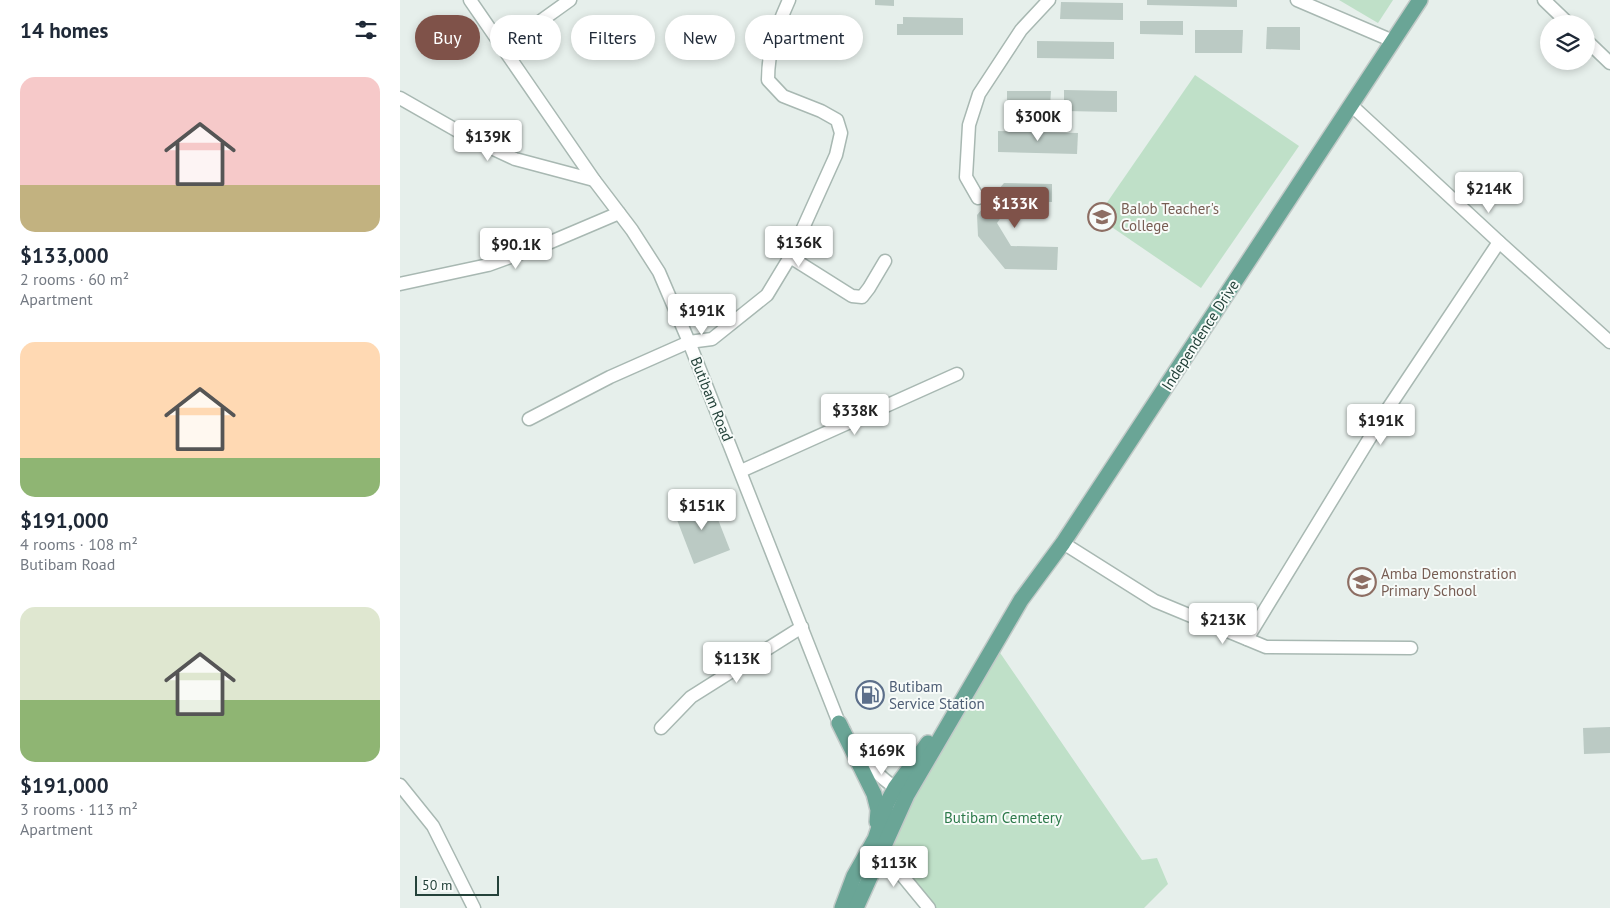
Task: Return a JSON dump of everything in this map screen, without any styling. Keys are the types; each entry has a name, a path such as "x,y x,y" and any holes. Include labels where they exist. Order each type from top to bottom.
{"main road":[{"name":"Independence Drive","path":"901,792 980,670 1021,600 1063,543 1420,0"},
{"path":"840,723 874,794 878,810 878,845"},
{"path":"856,908 878,845 887,803 901,792"},
{"path":"842,908 854,876 878,845 899,813 901,792"}],"street":[{"name":"Butibam Road","path":"470,0 490,29"},
{"path":"549,15 570,0"},
{"path":"529,419 610,377 689,342 712,340 767,295 790,257 836,155 841,133 837,120 821,111 783,96 768,80 768,63 774,35 789,0"},
{"path":"978,198 966,177 969,124 979,94 1021,30 1049,0"},
{"path":"1297,0 1393,41"},
{"path":"1544,0 1560,15"},
{"path":"1595,49 1610,63"},
{"name":"Butibam Road","path":"511,60 594,180 632,230 659,272 741,471 840,723 887,803 899,813"},
{"path":"400,98 470,138 515,159 594,180"},
{"path":"1352,105 1610,342"},
{"path":"400,284 488,265 546,244 619,213"},
{"path":"1246,639 1385,413 1499,242"},
{"path":"790,257 852,296 862,297 885,261"},
{"path":"741,471 957,374"},
{"path":"1063,543 1155,601 1266,647 1411,648"},
{"path":"661,728 691,697 802,627"},
{"name":"Butibam Road","path":"840,723 866,761 901,792"},
{"path":"400,785 433,826 474,908"},
{"path":"878,845 929,908"}],"green space":[{"path":"1339,0 1393,0 1378,23"},
{"path":"1195,75 1299,146 1201,288 1097,217"},
{"name":"Butibam Cemetery","path":"994,644 1142,860 1157,858 1168,884 1144,908 932,908 882,851"}],"building":[{"path":"875,0 894,0 894,6 875,5"},
{"path":"1147,0 1237,0 1237,7 1147,5"},
{"path":"1061,2 1123,3 1123,20 1060,19"},
{"path":"903,17 963,18 963,35 897,35 897,24 903,24"},
{"path":"1140,21 1183,21 1183,35 1140,34"},
{"path":"1267,27 1300,27 1300,50 1266,49"},
{"path":"1195,30 1243,30 1242,53 1195,53"},
{"path":"1037,41 1114,42 1114,59 1037,58"},
{"path":"1064,90 1117,91 1117,112 1064,111"},
{"path":"1007,91 1051,91 1050,108 1007,107"},
{"path":"998,131 1078,133 1077,154 998,152"},
{"path":"1004,183 1052,184 1052,202 1013,201 997,223 1011,246 1058,247 1057,270 1005,269 978,236 977,215"},
{"path":"710,499 730,550 694,564 674,512"},
{"path":"1610,727 1610,753 1584,754 1583,728"}],"place":[{"name":"Balob Teacher's College","path":"1102,217"},
{"name":"Amba Demonstration Primary School","path":"1362,582"},
{"name":"Butibam Service Station","path":"870,695"}]}
